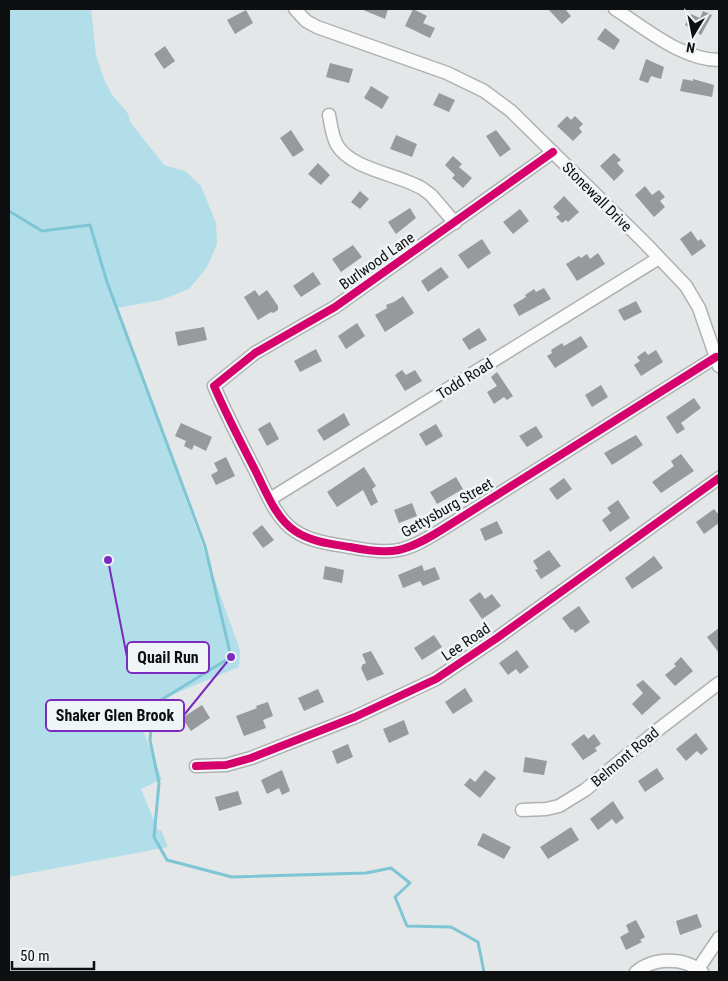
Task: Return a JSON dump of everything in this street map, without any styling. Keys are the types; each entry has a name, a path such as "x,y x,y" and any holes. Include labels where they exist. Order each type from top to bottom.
{"street":[{"name":"Stonewall Drive","path":"295,9 306,21 316,27 417,61 471,84 511,111 686,286 696,301 718,362"},
{"path":"615,9 684,52 700,58 719,60"},
{"path":"329,115 335,140 344,153 365,166 423,189 435,199 455,223"},
{"name":"Burlwood Lane","path":"214,386 255,353 335,307 553,152"},
{"name":"Todd Road","path":"270,499 659,258"},
{"name":"Gettysburg Street","path":"214,386 270,499 284,522 296,532 322,542 386,552 402,550 422,542 718,362"},
{"name":"Lee Road","path":"196,766 228,765 251,758 355,717 436,678 497,638 719,478"},
{"name":"Belmont Road","path":"522,810 546,809 559,806 585,790 719,683"},
{"path":"636,972 642,966 659,961 673,960 700,971 719,938"}],"shaded area":[{"path":"9,9 91,9 96,55 112,95 127,112 131,123 164,165 185,171 201,186 216,223 217,244 207,267 189,289 161,300 117,308 240,650 239,667 135,710 162,779 141,789 158,830 161,830 168,847 9,877"}],"building":[{"path":"361,9 388,9 385,19"},
{"path":"413,9 427,16 423,23 435,28 430,38 405,26"},
{"path":"548,9 565,9 571,16 562,24"},
{"path":"246,10 253,23 235,34 227,20"},
{"path":"703,11 712,15 701,35 685,25 691,14 700,18"},
{"path":"605,28 620,40 614,50 597,39"},
{"path":"165,46 175,61 164,69 154,54"},
{"path":"646,59 664,67 661,79 651,76 648,83 639,80"},
{"path":"330,63 353,69 349,83 326,77"},
{"path":"683,79 693,81 693,79 714,85 712,97 680,91"},
{"path":"371,86 389,97 382,109 364,98"},
{"path":"439,93 455,100 449,112 433,105"},
{"path":"567,116 571,120 575,116 583,124 579,128 582,132 573,141 557,126"},
{"path":"291,130 304,150 293,157 280,138"},
{"path":"496,130 511,149 500,157 486,136"},
{"path":"396,135 417,144 412,157 390,149"},
{"path":"614,153 621,160 617,163 624,171 614,181 600,166"},
{"path":"453,156 462,164 459,167 472,178 463,188 452,178 455,175 445,165"},
{"path":"318,163 330,175 321,185 308,174"},
{"path":"645,186 652,195 659,190 665,197 660,201 665,207 654,217 635,195"},
{"path":"360,191 369,199 360,209 351,202"},
{"path":"564,196 579,212 568,222 566,220 562,223 556,217 560,214 553,207"},
{"path":"410,208 416,218 396,234 388,222"},
{"path":"520,209 529,221 513,234 503,222"},
{"path":"691,231 698,241 701,239 706,246 692,256 680,239"},
{"path":"482,239 491,253 468,269 458,255"},
{"path":"353,245 362,257 341,272 332,259"},
{"path":"598,253 605,264 577,281 566,264 579,256 581,258 587,254 590,259"},
{"path":"441,267 449,277 428,292 421,281"},
{"path":"313,272 321,284 301,297 293,286"},
{"path":"544,288 551,299 519,316 513,305 526,297 525,295 534,289 536,292"},
{"path":"255,290 259,296 267,290 278,306 278,310 258,320 244,297"},
{"path":"403,296 414,313 385,332 375,315 387,308 386,305"},
{"path":"636,301 642,312 624,321 618,310"},
{"path":"357,323 365,336 346,349 338,336"},
{"path":"204,327 207,340 178,346 175,332"},
{"path":"479,328 487,340 469,350 462,339"},
{"path":"581,336 588,347 555,368 547,356 552,353 551,350 562,343 564,346"},
{"path":"316,349 322,361 300,372 294,361"},
{"path":"656,350 663,362 641,376 634,365 640,361 637,357 645,351 648,355"},
{"path":"402,370 406,375 415,370 422,381 405,391 395,375"},
{"path":"497,372 513,396 507,400 504,397 494,404 487,392 497,386 491,377"},
{"path":"601,385 608,397 592,407 585,395"},
{"path":"694,398 701,408 681,423 685,429 677,434 666,417"},
{"path":"344,413 350,425 324,441 317,430"},
{"path":"270,422 279,439 267,446 258,429"},
{"path":"181,423 212,437 206,451 194,445 192,450 184,446 186,441 175,436"},
{"path":"436,424 443,436 426,446 419,434"},
{"path":"536,426 543,437 527,447 519,436"},
{"path":"636,435 643,445 612,465 604,453"},
{"path":"681,454 694,471 661,493 652,482 674,466 671,461"},
{"path":"226,457 235,476 216,485 211,475 218,471 214,463"},
{"path":"364,467 376,486 372,489 378,502 371,506 363,490 337,507 327,492"},
{"path":"456,477 463,489 437,504 430,492"},
{"path":"564,478 572,489 557,500 549,489"},
{"path":"618,500 630,518 610,532 602,520 611,513 607,508"},
{"path":"412,503 417,516 399,523 394,510"},
{"path":"714,509 719,515 719,523 704,534 696,522"},
{"path":"497,521 503,533 485,541 480,529"},
{"path":"262,525 274,540 263,548 252,533"},
{"path":"549,550 561,566 541,579 535,570 538,569 533,561"},
{"path":"654,556 663,568 632,589 625,578"},
{"path":"422,565 424,571 435,567 440,579 423,586 420,581 403,588 398,575"},
{"path":"325,566 344,570 342,583 323,579"},
{"path":"480,592 485,599 492,594 501,606 482,619 469,600"},
{"path":"579,606 590,622 575,633 562,618"},
{"path":"719,628 719,653 707,637"},
{"path":"434,635 442,647 422,660 414,648"},
{"path":"517,650 529,667 520,674 516,669 508,675 499,663"},
{"path":"371,651 384,674 367,681 361,668 366,663 362,654"},
{"path":"681,657 693,671 675,686 665,675 676,666 674,664"},
{"path":"643,680 661,698 642,715 632,704 643,693 636,685"},
{"path":"465,688 473,701 453,714 445,702"},
{"path":"318,689 324,702 304,711 298,698"},
{"path":"268,702 273,716 263,720 266,728 244,736 236,716"},
{"path":"202,705 210,718 191,731 182,718"},
{"path":"404,720 409,734 389,743 383,729"},
{"path":"696,733 708,749 701,755 697,751 686,761 676,749"},
{"path":"584,734 588,739 594,734 601,744 595,748 597,751 583,760 571,744"},
{"path":"348,744 353,757 337,764 332,751"},
{"path":"525,757 547,761 544,775 523,772"},
{"path":"657,768 664,779 645,792 638,781"},
{"path":"282,770 290,791 282,795 279,788 267,794 261,780"},
{"path":"485,770 496,778 480,798 464,785 470,778 475,782"},
{"path":"238,791 242,804 219,811 215,797"},
{"path":"613,801 624,818 616,824 612,819 598,830 590,819"},
{"path":"571,827 579,840 548,859 540,847"},
{"path":"483,833 511,847 504,859 477,845"},
{"path":"697,914 702,927 680,935 676,921"},
{"path":"636,920 645,937 640,940 642,942 626,950 620,937 629,932 626,925"}],"waterway":[{"path":"9,211 42,231 90,225 107,282 205,546 231,657 153,705 150,740 159,783 154,837 167,860 232,877 366,873 391,868 410,883 395,897 407,926 451,927 478,942 484,972"}],"cycle path":[{"path":"553,152 335,307 255,353 214,386 267,494 282,519 301,535 322,542 377,551 399,550 409,547 443,529 716,357"},
{"path":"196,766 226,765 251,758 355,717 436,679 497,638 719,478"}],"place":[{"name":"Quail Run","path":"108,560"},
{"name":"Shaker Glen Brook","path":"231,657"}]}
